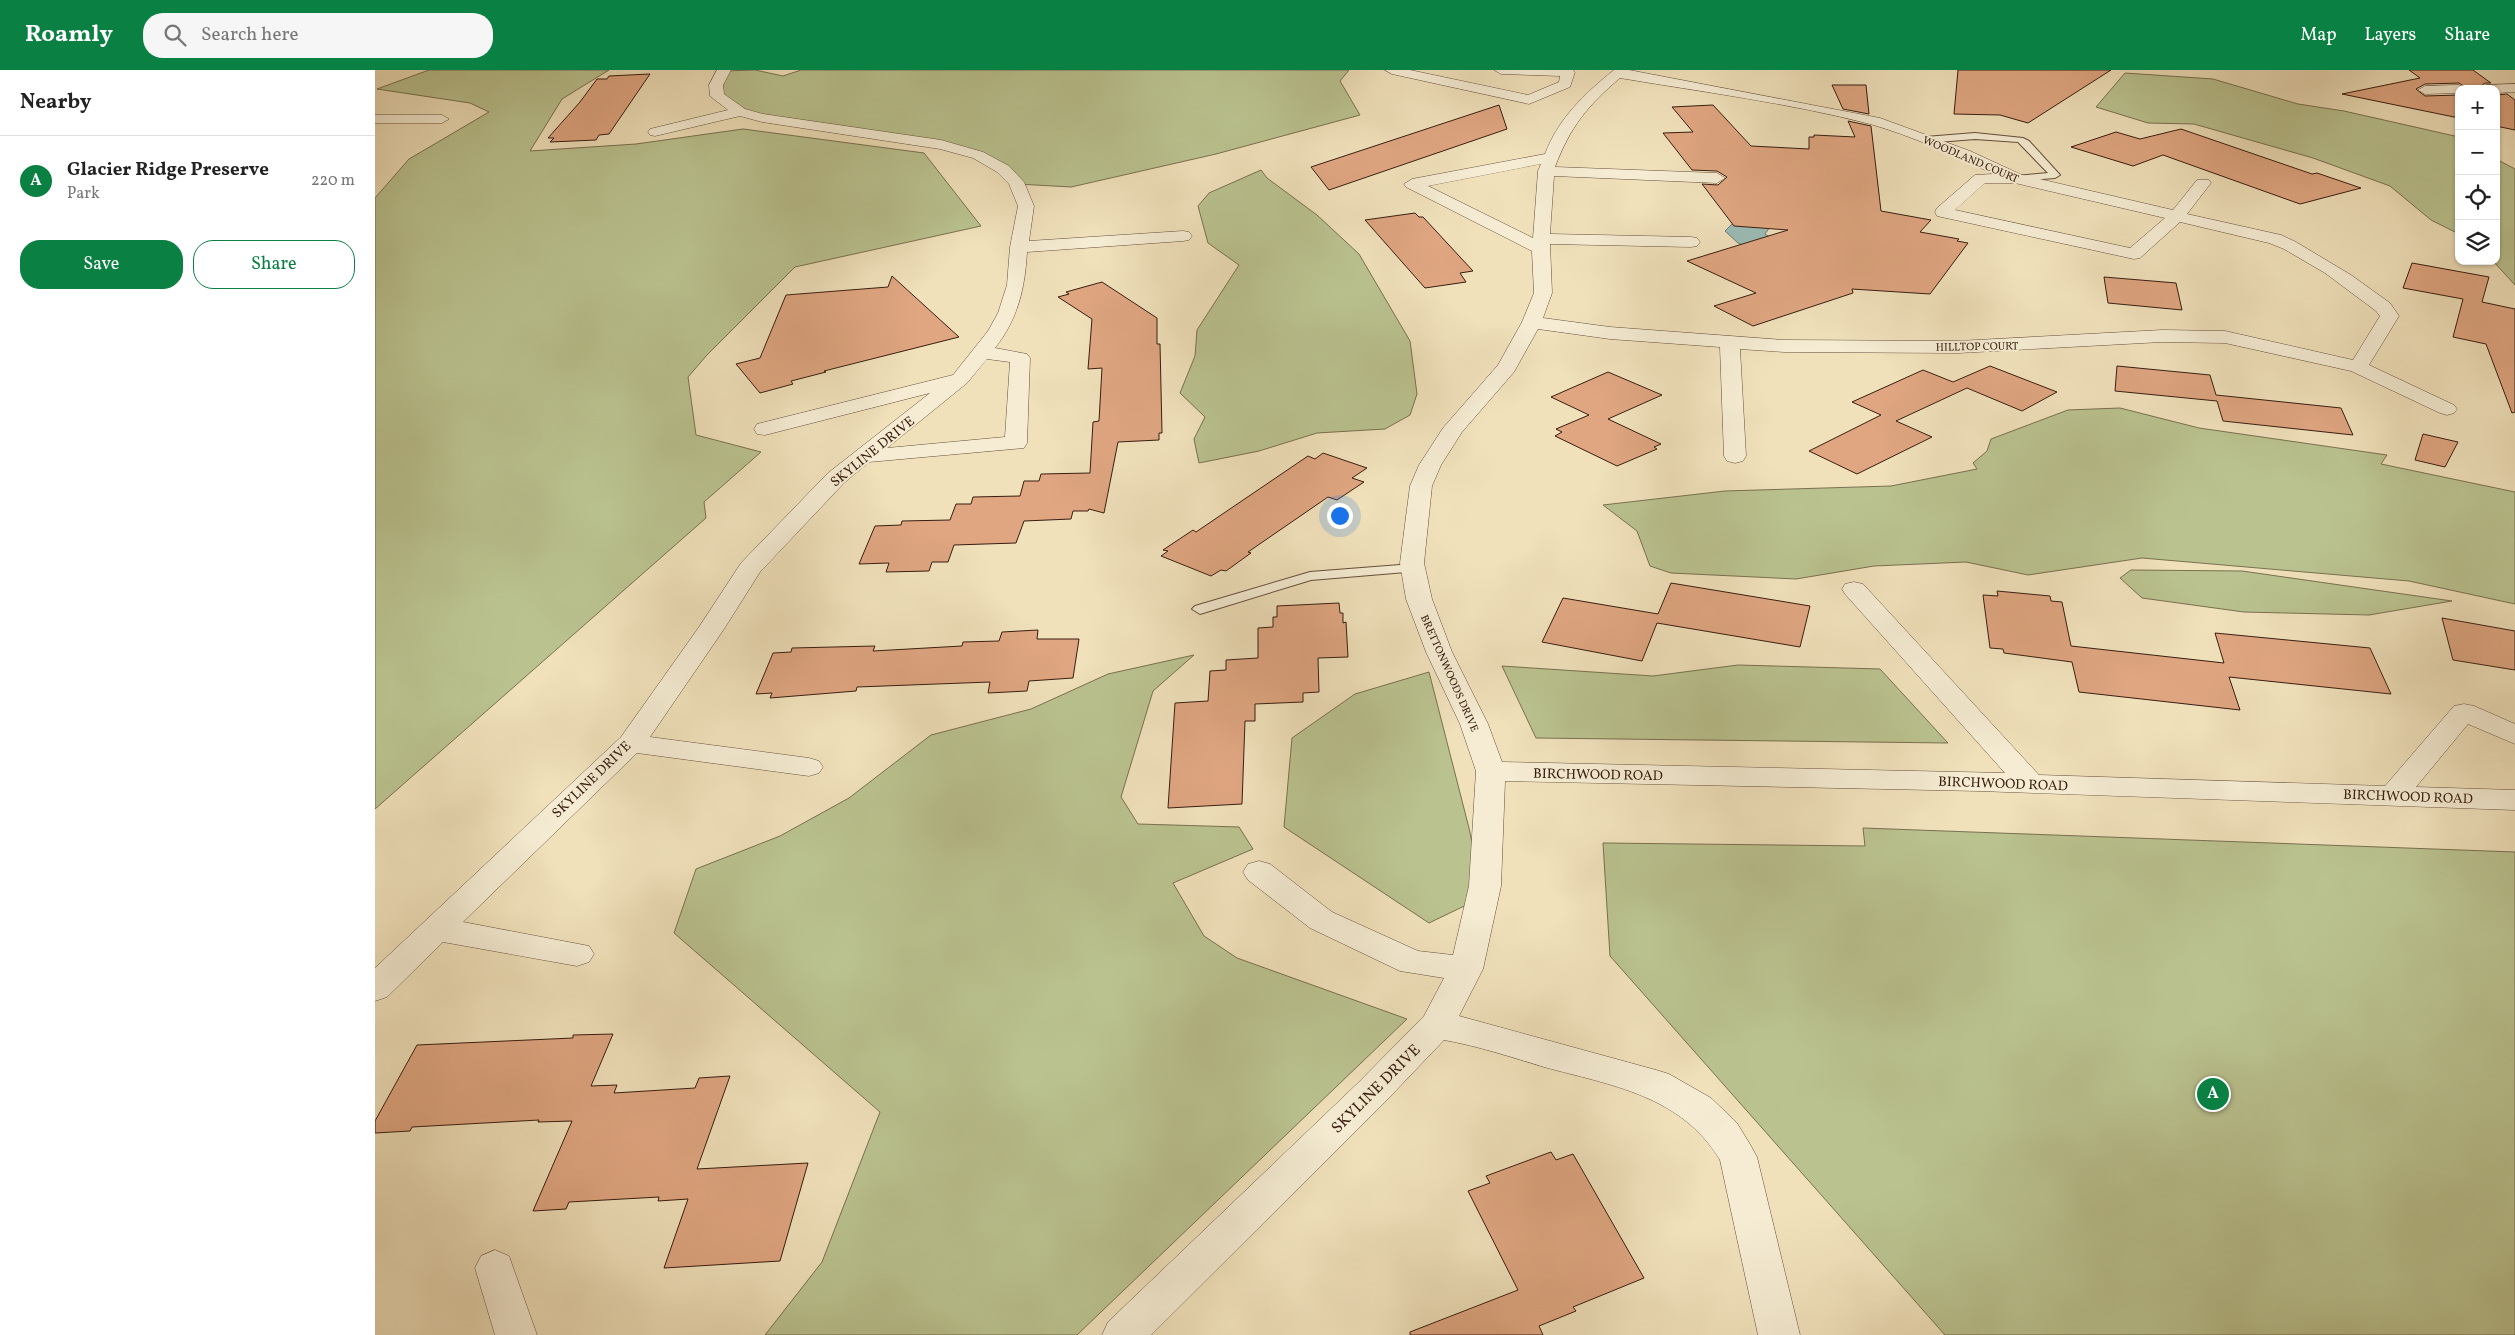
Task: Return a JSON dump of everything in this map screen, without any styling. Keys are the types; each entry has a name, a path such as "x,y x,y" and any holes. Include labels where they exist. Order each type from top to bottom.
{"street":[{"name":"SKYLINE DRIVE","path":"375,988 435,928 631,743 711,629 750,568 836,478 867,456 960,379 997,333 1007,314 1016,285 1019,247 1026,206 1016,182 1003,169 977,155 941,145 801,125 740,112 717,96 716,85 724,70"},
{"path":"1392,70 1529,100 1582,86"},
{"path":"1501,70 1568,72 1582,86"},
{"name":"BRETTONWOODS DRIVE","path":"1491,771 1474,724 1439,652 1419,599 1413,568 1421,486 1430,465 1454,428 1507,368 1532,322 1543,293 1541,244 1548,164 1569,122 1582,86 1621,72"},
{"name":"WOODLAND COURT","path":"1621,72 1875,121 1965,154 2017,179 2275,239 2298,248 2315,257 2360,290 2390,316 2358,368"},
{"path":"1683,83 1703,73"},
{"path":"1768,99 1786,88"},
{"path":"2500,89 2515,88"},
{"path":"2425,90 2455,90"},
{"path":"655,132 740,112"},
{"path":"375,119 442,120"},
{"path":"1691,242 1541,244 1412,184 1548,164 1717,178"},
{"path":"2017,179 1981,178 1943,212 2134,254 2176,217 2203,183"},
{"path":"1019,247 1183,236"},
{"name":"HILLTOP COURT","path":"1532,322 1610,333 1730,344 1959,348 2194,336 2250,341 2358,368 2447,408"},
{"path":"1730,344 1735,456"},
{"path":"867,456 1017,443 1020,358 983,352"},
{"path":"765,429 960,379"},
{"path":"1854,589 2032,785"},
{"path":"2393,796 2464,712 2515,735"},
{"path":"631,743 809,766"},
{"name":"SKYLINE DRIVE","path":"1123,1335 1372,1092 1437,1025 1466,969 1485,886 1491,771"},
{"name":"BIRCHWOOD ROAD","path":"1491,771 1979,782 2515,800"},
{"path":"1259,872 1321,920 1413,962 1466,969"},
{"path":"435,928 577,954"},
{"path":"1437,1025 1656,1084 1698,1108 1724,1134 1738,1156 1779,1335"},
{"path":"495,1268 516,1335"}],"lane":[{"path":"1925,140 1975,136 2020,140 2026,143 2055,175 2017,179"},
{"path":"1199,609 1310,576 1413,568"}],"green space":[{"path":"429,70 609,70 562,99 530,151 636,144 743,129 924,153 981,226 795,267 707,355 688,377 696,435 761,452 704,502 706,518 375,809 375,198 409,159 489,112 470,103 377,89"},
{"path":"755,70 783,76 801,70 1349,70 1340,81 1360,115 1216,154 1071,187 1017,184 1003,169 941,145 762,118 717,96 723,71"},
{"path":"2125,73 2213,79 2298,104 2344,111 2455,136 2455,232 2431,220 2390,186 2313,158 2194,124 2148,123 2096,107"},
{"path":"2500,161 2515,169 2515,285 2497,265 2500,265"},
{"path":"1261,170 1267,178 1317,215 1359,254 1410,341 1417,394 1410,415 1385,429 1317,433 1259,451 1199,463 1194,439 1205,417 1180,393 1195,356 1197,330 1239,265 1208,243 1198,206 1209,193"},
{"path":"2120,408 2199,428 2387,455 2381,464 2515,492 2515,604 2409,581 2142,558 2028,575 1966,562 1874,566 1796,579 1671,573 1650,566 1637,531 1603,505 1725,491 1891,486 1977,469 1973,463 1987,451 1991,439 2068,410"},
{"path":"2131,570 2242,571 2452,601 2369,615 2244,612 2142,598 2120,578"},
{"path":"1194,655 1153,691 1121,797 1138,824 1239,827 1253,849 1173,883 1204,936 1237,958 1407,1019 1077,1335 765,1335 822,1262 880,1112 674,933 696,869 780,836 849,798 931,735 1031,709 1108,674"},
{"path":"1738,665 1880,669 1948,743 1536,738 1502,666 1653,676"},
{"path":"1429,672 1469,828 1483,897 1429,923 1284,827 1292,738 1355,694"},
{"path":"1863,828 2515,852 2515,1335 1945,1335 1610,956 1603,843 1865,846"}],"water":[{"path":"1734,222 1770,227 1765,234 1782,244 1759,252 1738,243 1725,231"}],"building":[{"path":"1958,70 2111,70 2028,123 2000,115 1954,114"},
{"path":"2409,70 2473,70 2491,83 2482,85 2462,85 2459,83 2425,84 2416,89 2425,96 2455,95 2455,117 2342,94 2420,78"},
{"path":"650,74 609,134 599,135 596,140 550,142 554,138 548,138 580,102 597,79 607,79 609,76"},
{"path":"1832,85 1866,85 1869,114 1843,109"},
{"path":"2507,94 2515,100 2515,130 2500,127 2500,95"},
{"path":"1499,105 1507,129 1329,190 1311,167"},
{"path":"1713,105 1751,146 1809,149 1809,137 1814,137 1814,135 1855,137 1848,121 1871,126 1881,211 1931,220 1920,232 1959,239 1957,241 1968,243 1930,294 1852,289 1853,293 1753,326 1714,306 1756,293 1687,261 1788,230 1734,226 1702,184 1718,185 1727,177 1717,171 1692,170 1663,133 1693,132 1672,107"},
{"path":"2181,129 2312,174 2317,173 2361,188 2300,204 2163,155 2133,166 2071,147 2116,132 2140,139"},
{"path":"1415,213 1419,217 1423,217 1473,271 1460,273 1466,282 1425,288 1365,220"},
{"path":"2412,263 2489,277 2482,302 2515,309 2515,412 2512,413 2486,344 2453,337 2463,299 2403,288"},
{"path":"892,276 959,337 824,371 826,372 791,381 793,384 760,393 736,364 760,358 786,295 888,287"},
{"path":"2104,277 2176,283 2182,310 2108,303"},
{"path":"1102,282 1157,318 1157,344 1160,344 1162,433 1159,433 1159,440 1118,442 1104,513 1089,509 1088,511 1073,511 1071,519 1024,521 1016,543 954,545 948,562 932,562 929,571 886,572 889,563 859,564 875,526 901,525 902,521 950,520 956,504 971,504 973,497 1020,496 1024,481 1039,481 1041,474 1090,473 1093,422 1099,421 1102,368 1088,369 1092,319 1058,297 1069,294 1066,292"},
{"path":"1990,366 2057,392 2022,411 1967,388 1896,421 1932,437 1857,474 1809,451 1881,415 1852,402 1923,370 1953,382"},
{"path":"2117,366 2210,375 2216,395 2341,408 2353,435 2223,421 2217,401 2115,391"},
{"path":"1608,372 1662,395 1608,419 1661,444 1654,447 1657,449 1617,466 1555,436 1562,432 1556,429 1589,415 1551,397"},
{"path":"2423,434 2458,442 2445,467 2415,460"},
{"path":"1323,453 1367,468 1352,478 1364,482 1337,500 1328,497 1248,552 1251,553 1226,571 1221,570 1211,576 1161,556 1168,551 1163,550 1193,530 1196,532 1308,456 1315,459"},
{"path":"1671,583 1810,606 1800,647 1657,623 1642,661 1542,642 1563,598 1658,614"},
{"path":"1997,591 2050,596 2051,601 2062,602 2071,646 2224,663 2215,633 2370,648 2391,694 2229,677 2240,710 2079,692 2072,662 2004,653 2003,649 1990,648 1983,595 1998,596"},
{"path":"1339,603 1340,613 1343,613 1343,623 1346,622 1348,657 1318,658 1319,692 1303,693 1303,702 1255,704 1255,721 1245,721 1242,804 1168,808 1175,703 1208,701 1210,671 1226,670 1226,660 1258,658 1258,628 1273,627 1273,617 1277,617 1277,606"},
{"path":"2442,618 2515,631 2515,670 2453,660"},
{"path":"1038,630 1037,639 1079,639 1073,678 1029,681 1027,691 988,693 990,682 857,687 856,691 770,698 772,693 756,694 773,653 791,652 792,648 875,646 873,651 962,646 963,642 999,641 1002,632"},
{"path":"613,1034 591,1086 617,1085 614,1093 695,1088 699,1078 730,1076 697,1169 808,1163 780,1261 664,1268 688,1199 658,1201 659,1197 569,1202 566,1209 533,1211 572,1121 538,1122 539,1120 412,1127 410,1131 375,1133 375,1121 417,1045 573,1038 573,1035"},
{"path":"1551,1152 1556,1160 1573,1154 1644,1278 1573,1307 1576,1311 1539,1326 1543,1335 1410,1335 1410,1332 1518,1290 1468,1191 1490,1183 1486,1176"}],"place":[{"name":"Glacier Ridge Preserve","path":"2213,1094"}]}
